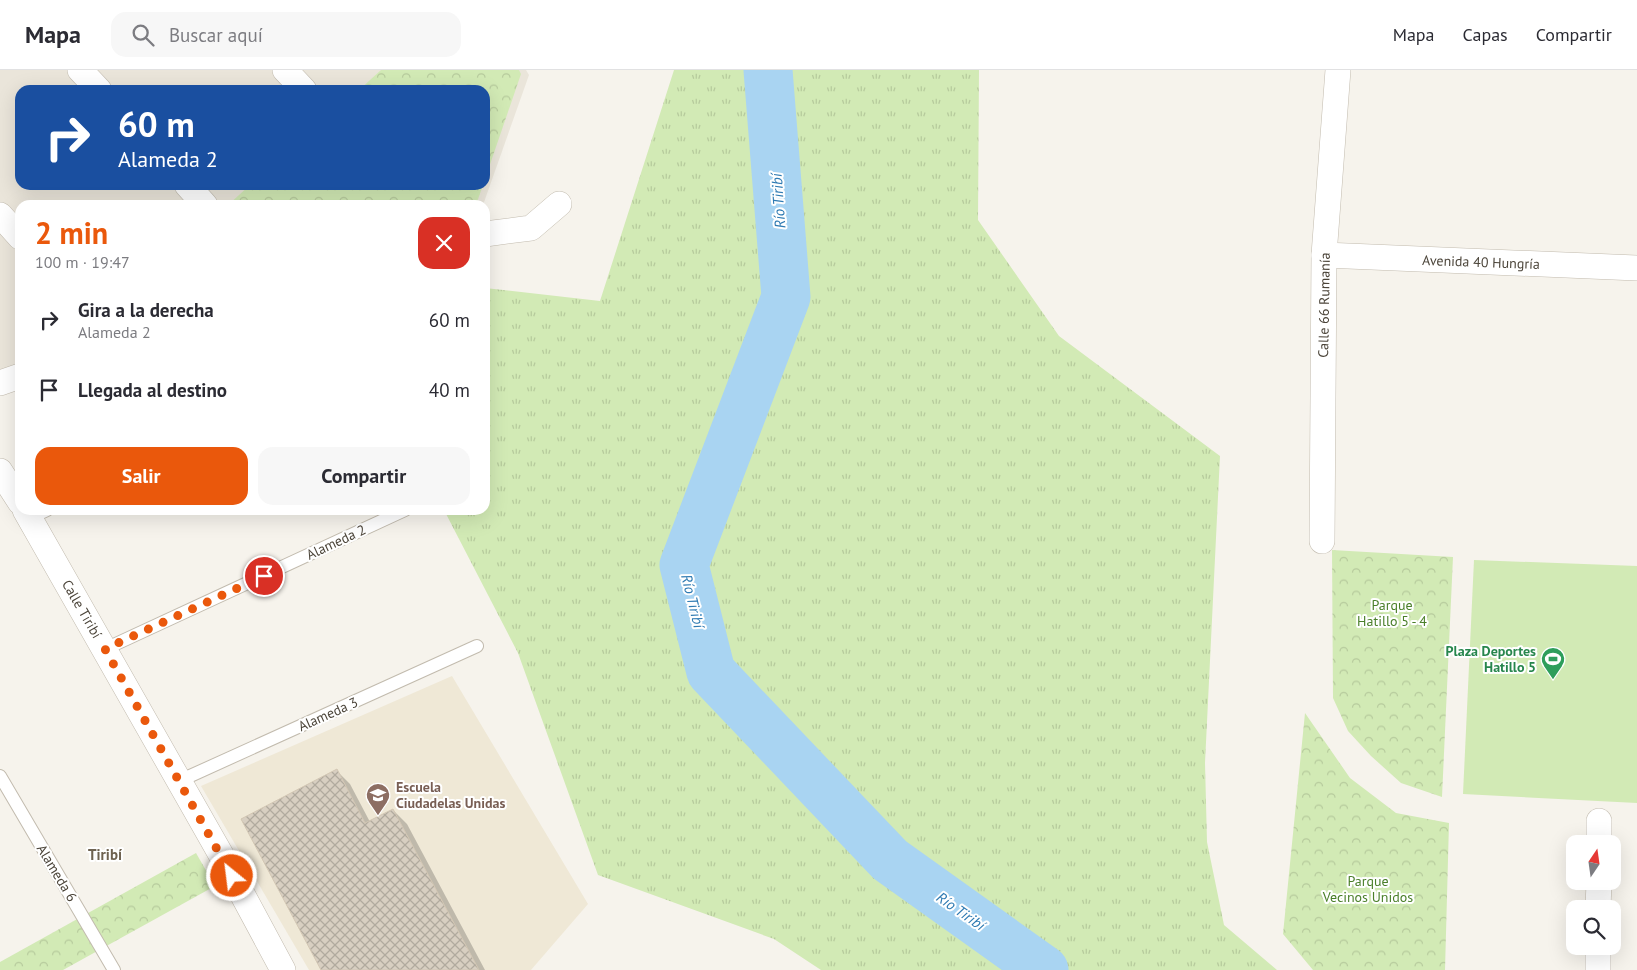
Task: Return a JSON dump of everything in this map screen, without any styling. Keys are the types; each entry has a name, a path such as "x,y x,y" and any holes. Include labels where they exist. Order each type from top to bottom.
{"street":[{"path":"80,70 94,85"},
{"path":"285,70 299,85"},
{"name":"Calle 66 Rumanía","path":"1322,541 1324,255 1338,70"},
{"path":"192,190 200,200"},
{"path":"490,233 531,228 558,204"},
{"path":"0,215 15,232"},
{"name":"Avenida 40 Hungría","path":"1324,255 1637,268"},
{"path":"0,383 15,378"},
{"name":"Calle Tiribí","path":"0,471 15,490"},
{"name":"Calle Tiribí","path":"34,515 105,649 224,860 283,970"},
{"path":"1598,955 1598,970"}],"lane":[{"name":"Alameda 2","path":"105,649 394,515"},
{"name":"Alameda 3","path":"179,781 477,646"},
{"name":"Alameda 6","path":"0,776 114,970"}],"shaded area":[{"path":"0,70 526,70 529,75 490,185 490,85 15,85 15,190 488,190 485,200 15,200 15,366 0,371"},
{"name":"Escuela Ciudadelas Unidas","path":"452,676 588,904 531,970 309,970 201,786"}],"green space":[{"path":"381,70 519,70 521,74 490,164 490,85 364,85"},
{"path":"674,70 979,70 978,220 1059,336 1220,456 1205,763 1207,842 1224,925 1277,970 821,970 774,939 598,875 518,653 447,515 490,515 490,289 600,301"},
{"path":"244,190 481,190 478,200 234,200"},
{"name":"Parque Hatillo 5 - 4","path":"1332,550 1453,557 1442,797 1401,783 1371,756 1348,731 1333,698"},
{"name":"Plaza Deportes Hatillo 5","path":"1474,560 1637,566 1637,803 1463,794"},
{"name":"Parque Vecinos Unidos","path":"1305,713 1350,778 1396,813 1449,823 1445,970 1313,970 1283,934"},
{"path":"196,853 215,886 63,970 0,970 0,962"}],"building":[{"path":"337,769 365,823 393,809 479,970 321,970 241,819"}],"waterway":[{"name":"Río Tiribí","path":"768,70 786,297 684,565 711,672 890,860 1044,970"}],"place":[{"name":"Plaza Deportes Hatillo 5","path":"1553,680"},
{"name":"Escuela Ciudadelas Unidas","path":"378,816"}],"district":[{"name":"Tiribí","path":"105,854"}],"route":[{"path":"232,876 105,649 264,576"}]}
